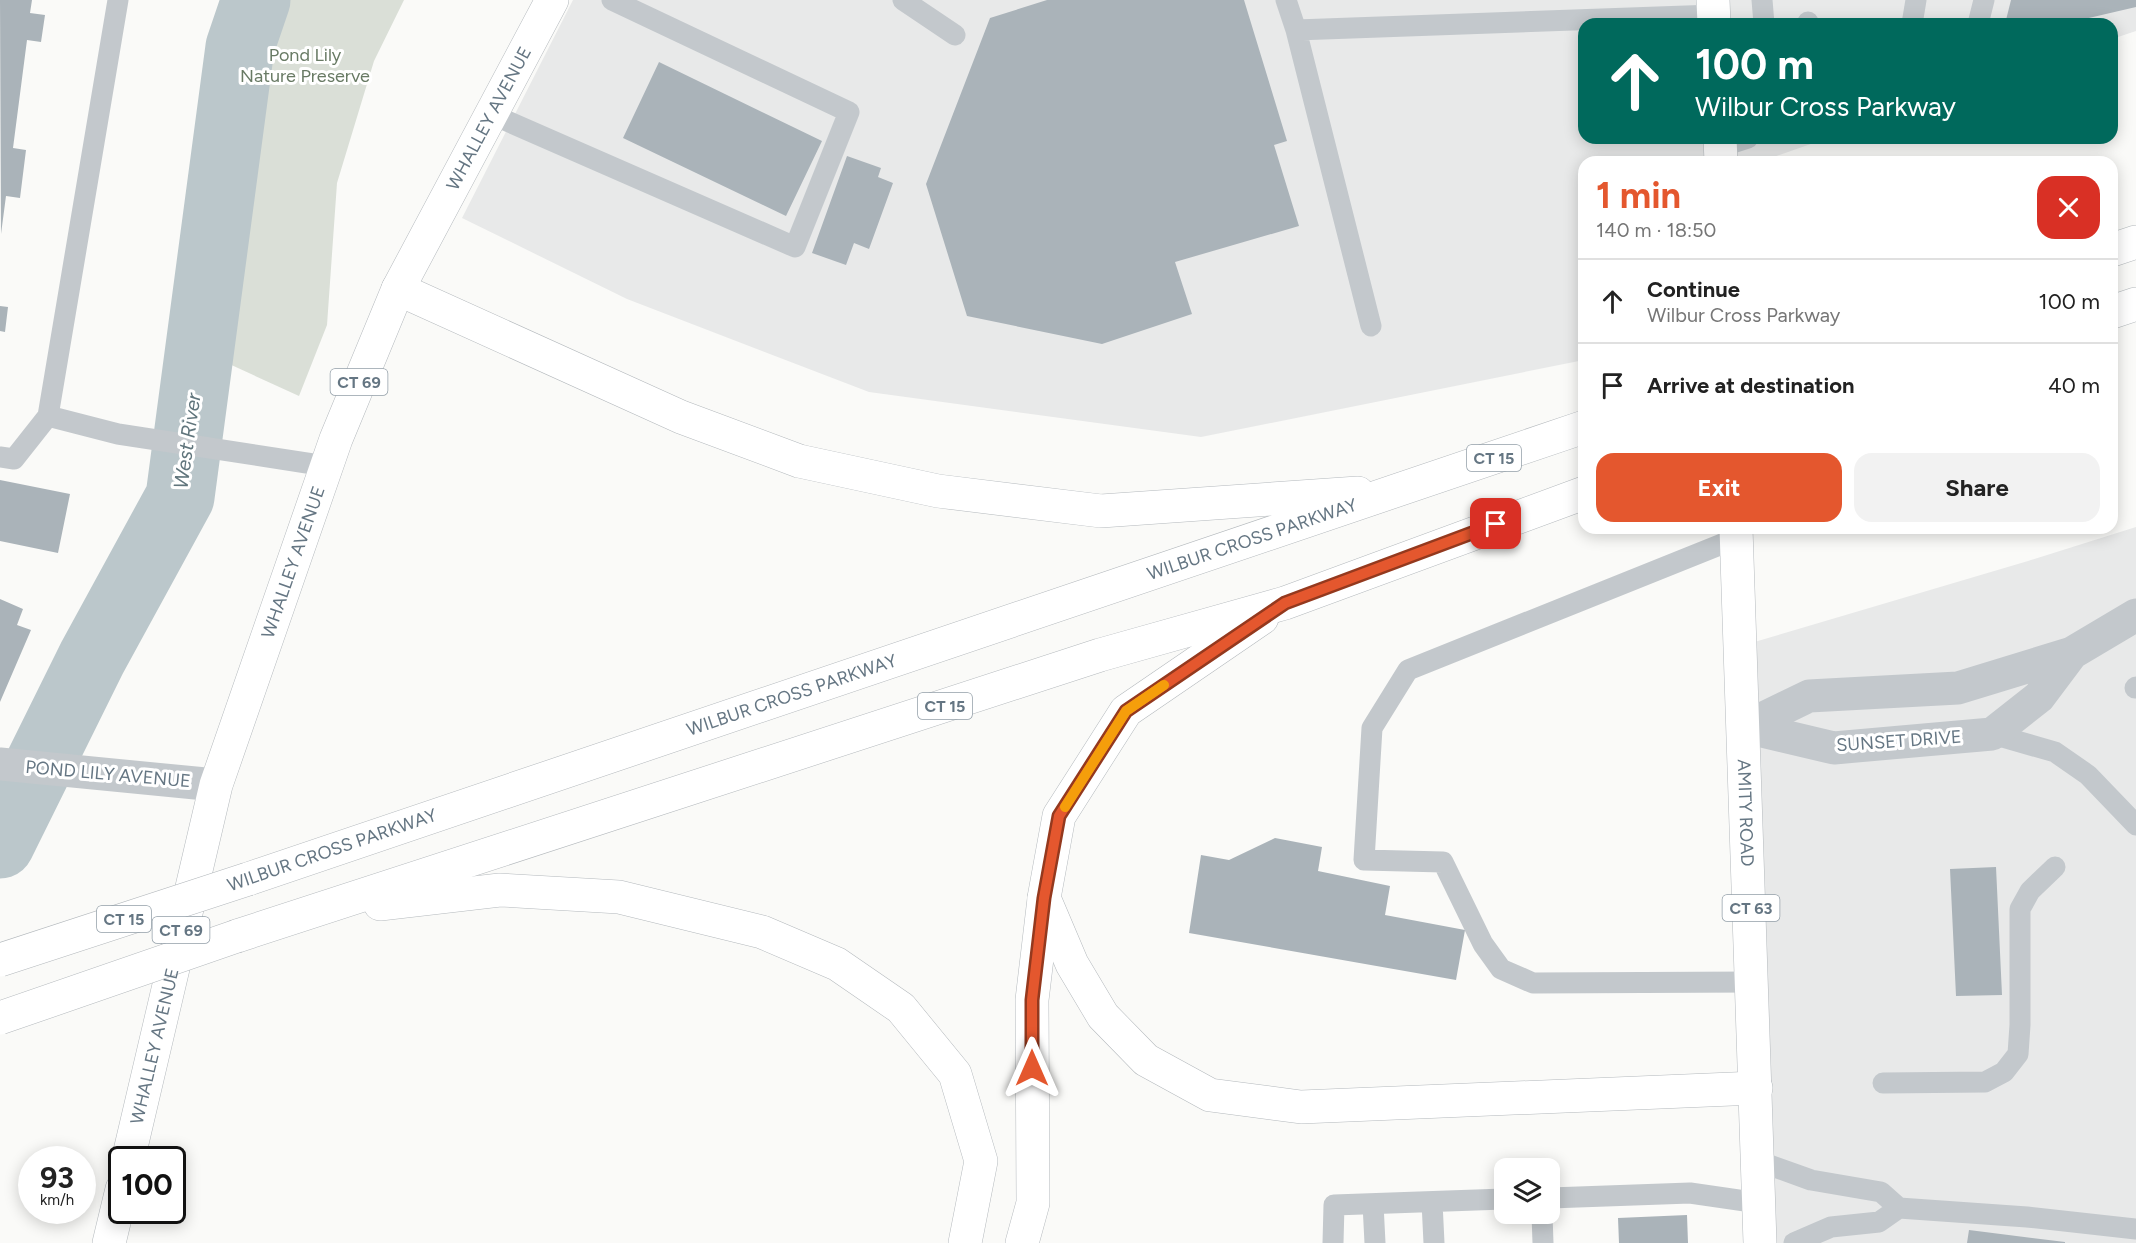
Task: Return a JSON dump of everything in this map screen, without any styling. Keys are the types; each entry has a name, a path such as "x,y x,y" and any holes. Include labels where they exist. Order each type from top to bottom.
{"main road":[{"name":"WHALLEY AVENUE","path":"131,1146 216,784 326,466 398,289 552,0"},
{"path":"2118,248 2136,242"},
{"path":"398,289 681,417 788,457 938,491 1101,511 1405,490"},
{"path":"2118,310 2136,304"},
{"name":"WILBUR CROSS PARKWAY","path":"0,960 248,879 1405,490 1578,429"},
{"name":"CT 15","path":"0,1018 237,936 1100,655 1285,603 1578,495"},
{"name":"AMITY ROAD","path":"1737,534 1760,1243"},
{"path":"1022,1243 1033,1203 1032,1000 1044,898 1059,816 1126,711 1285,603"},
{"path":"304,914 500,890 619,897 762,932 837,964 901,1008 955,1074 981,1161 965,1243"},
{"path":"1044,898 1072,964 1103,1016 1146,1060 1210,1095 1301,1107 1756,1088"},
{"path":"110,1243 114,1224"}],"street":[{"path":"1745,727 1809,696 1958,688 2072,653 2136,615"},
{"path":"1992,734 2039,697 2072,653"},
{"name":"SUNSET DRIVE","path":"1745,727 1834,748 1992,734"},
{"name":"POND LILY AVENUE","path":"0,764 216,784"}],"lane":[{"path":"0,457 14,459 48,416 118,0"},
{"path":"491,114 795,247 849,112 612,0"},
{"path":"903,0 955,35"},
{"path":"1286,0 1296,30 1371,326"},
{"path":"1762,0 1764,18"},
{"path":"1913,18 1916,0"},
{"path":"1980,18 1984,0"},
{"path":"1591,18 1714,13"},
{"path":"1296,30 1578,19"},
{"path":"48,416 118,434 326,466"},
{"path":"1735,534 1408,670 1372,728 1364,860 1443,862 1483,944 1502,969 1533,983 1753,982"},
{"path":"1992,734 2055,752 2088,775 2136,825"},
{"path":"1883,1083 1985,1082 2004,1072 2018,1054 2019,909 2030,891 2055,867"},
{"path":"1758,1161 1810,1180 1881,1192 1899,1208 2027,1217 2136,1229"},
{"path":"1560,1198 1690,1193 1759,1203"},
{"path":"1333,1243 1334,1205 1494,1199"},
{"path":"1432,1202 1434,1243"},
{"path":"1373,1204 1375,1243"},
{"path":"1794,1243 1831,1227 1879,1222 1899,1208"},
{"path":"1542,1224 1543,1243"}],"shaded area":[{"path":"573,0 2136,0 2136,31 2118,37 2118,18 1578,18 1578,144 1811,144 1776,156 1578,156 1578,361 1201,437 869,392 627,299 462,218"},
{"path":"2136,527 2136,1243 1772,1243 1751,643"}],"green space":[{"name":"Pond Lily Nature Preserve","path":"250,0 404,0 374,61 337,183 327,325 299,396 203,352 210,320 242,36"}],"building":[{"path":"0,0 32,0 30,13 45,15 41,42 27,40 13,148 26,150 20,198 6,196 1,234"},
{"path":"1047,0 1244,0 1287,141 1274,145 1299,226 1175,262 1192,314 1102,344 967,316 926,184 990,18"},
{"path":"2011,0 2136,0 2136,7 2089,18 2006,18"},
{"path":"659,62 822,141 786,216 623,138"},
{"path":"847,156 881,168 878,177 893,183 869,249 854,243 846,265 812,253"},
{"path":"0,306 8,307 5,332 0,331"},
{"path":"0,480 70,494 58,553 0,541"},
{"path":"0,599 23,609 17,625 31,630 0,702"},
{"path":"1275,838 1322,847 1318,871 1390,886 1385,915 1465,930 1456,980 1189,933 1201,855 1229,860"},
{"path":"1996,867 2002,995 1956,996 1950,869"},
{"path":"1687,1215 1688,1243 1619,1243 1618,1218"},
{"path":"1969,1230 2065,1242 2065,1243 1967,1243"}],"waterway":[{"name":"West River","path":"0,844 92,658 180,497 240,47 256,0"}],"slow traffic":[{"path":"1065,807 1126,711 1164,685"}],"route":[{"path":"1032,1068 1032,1000 1044,898 1059,816 1126,711 1285,603 1496,524"}]}
